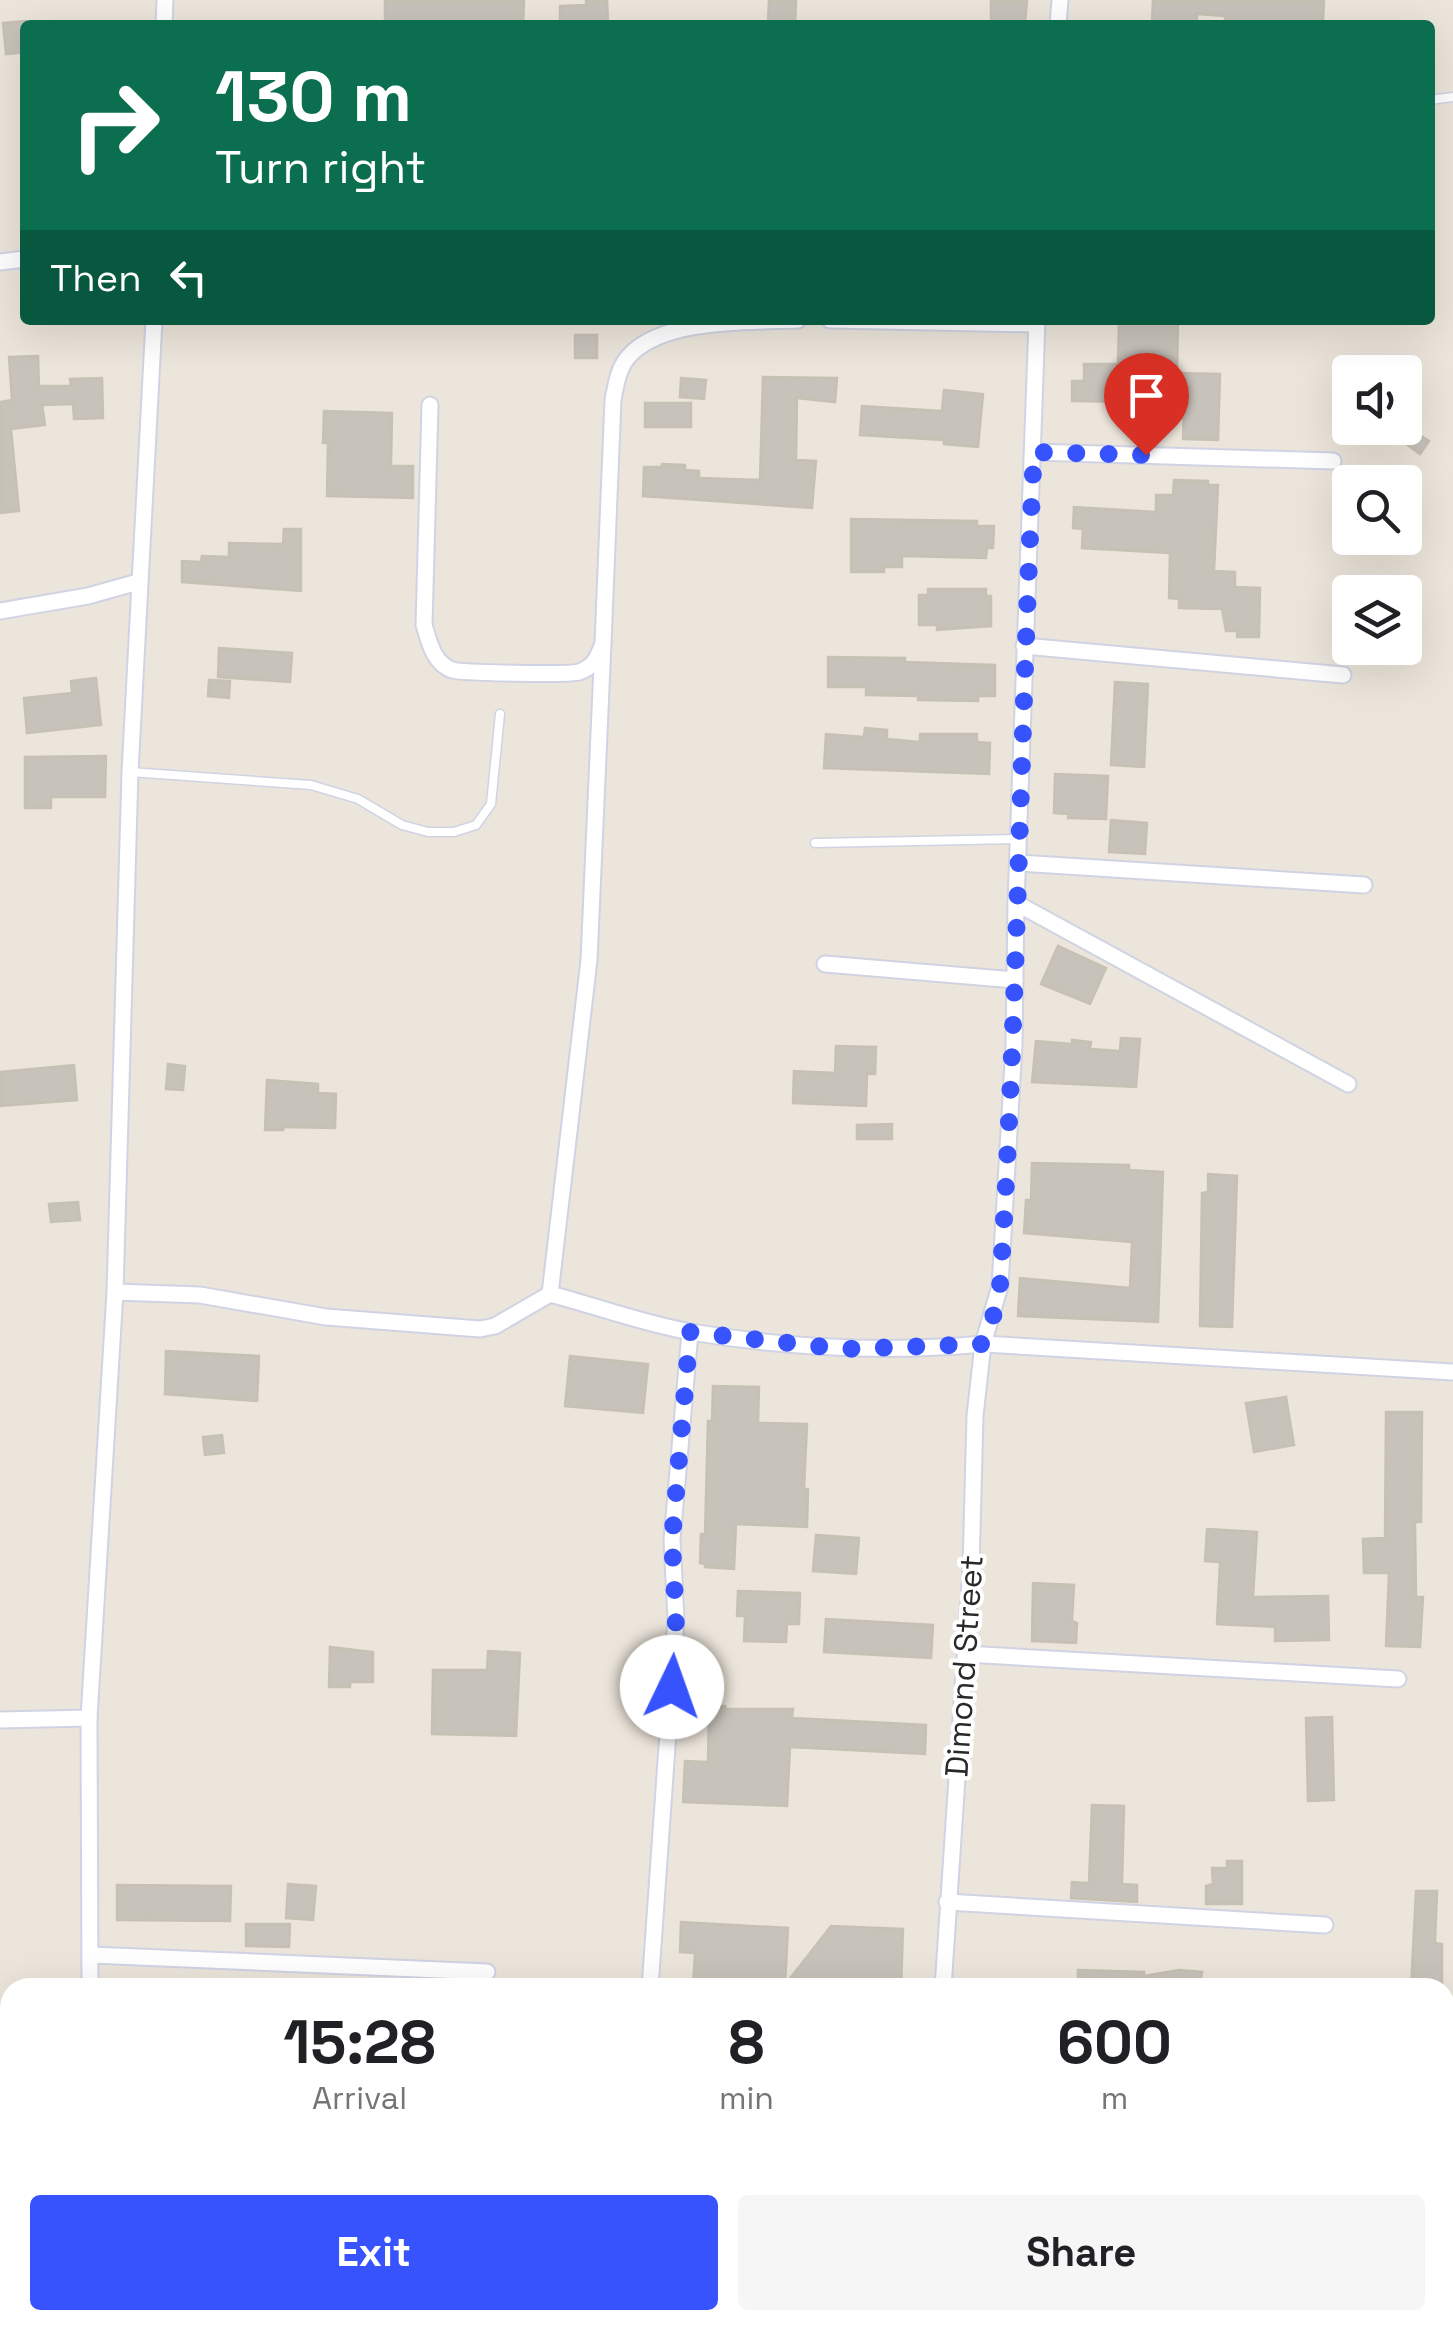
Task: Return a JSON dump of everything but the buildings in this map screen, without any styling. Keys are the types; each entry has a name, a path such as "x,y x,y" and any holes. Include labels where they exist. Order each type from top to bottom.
{"street":[{"path":"90,1978 89,1718 115,1292 130,772 154,325"},
{"path":"550,1294 589,960 614,400 618,376 628,356 648,341 710,325"},
{"path":"825,964 1015,980 1037,325"},
{"path":"430,405 424,625 432,653 451,670 562,674 582,671 597,660 603,643"},
{"path":"1034,452 1333,461"},
{"path":"0,611 88,596 138,582"},
{"path":"1024,646 1343,675"},
{"path":"1019,863 1364,885"},
{"path":"1016,903 1348,1084"},
{"name":"Dimond Street","path":"943,1978 974,1526 975,1416 983,1344 1000,1286 1015,980"},
{"path":"115,1292 200,1296 326,1318 480,1329 494,1326 550,1294 690,1332 844,1349 983,1344 1453,1372"},
{"path":"651,1978 675,1636 672,1540 690,1332"},
{"path":"966,1654 1398,1680"},
{"path":"0,1720 89,1718"},
{"path":"947,1902 1325,1925"},
{"path":"91,1955 487,1972"}],"lane":[{"path":"130,772 322,787 358,798 402,826 454,832 476,825 491,804 500,714"},
{"path":"815,843 1020,838"}],"route":[{"path":"672,1687 676,1619 672,1540 690,1332 844,1349 983,1344 1000,1286 1014,1045 1024,646 1034,452 1146,455"}]}
